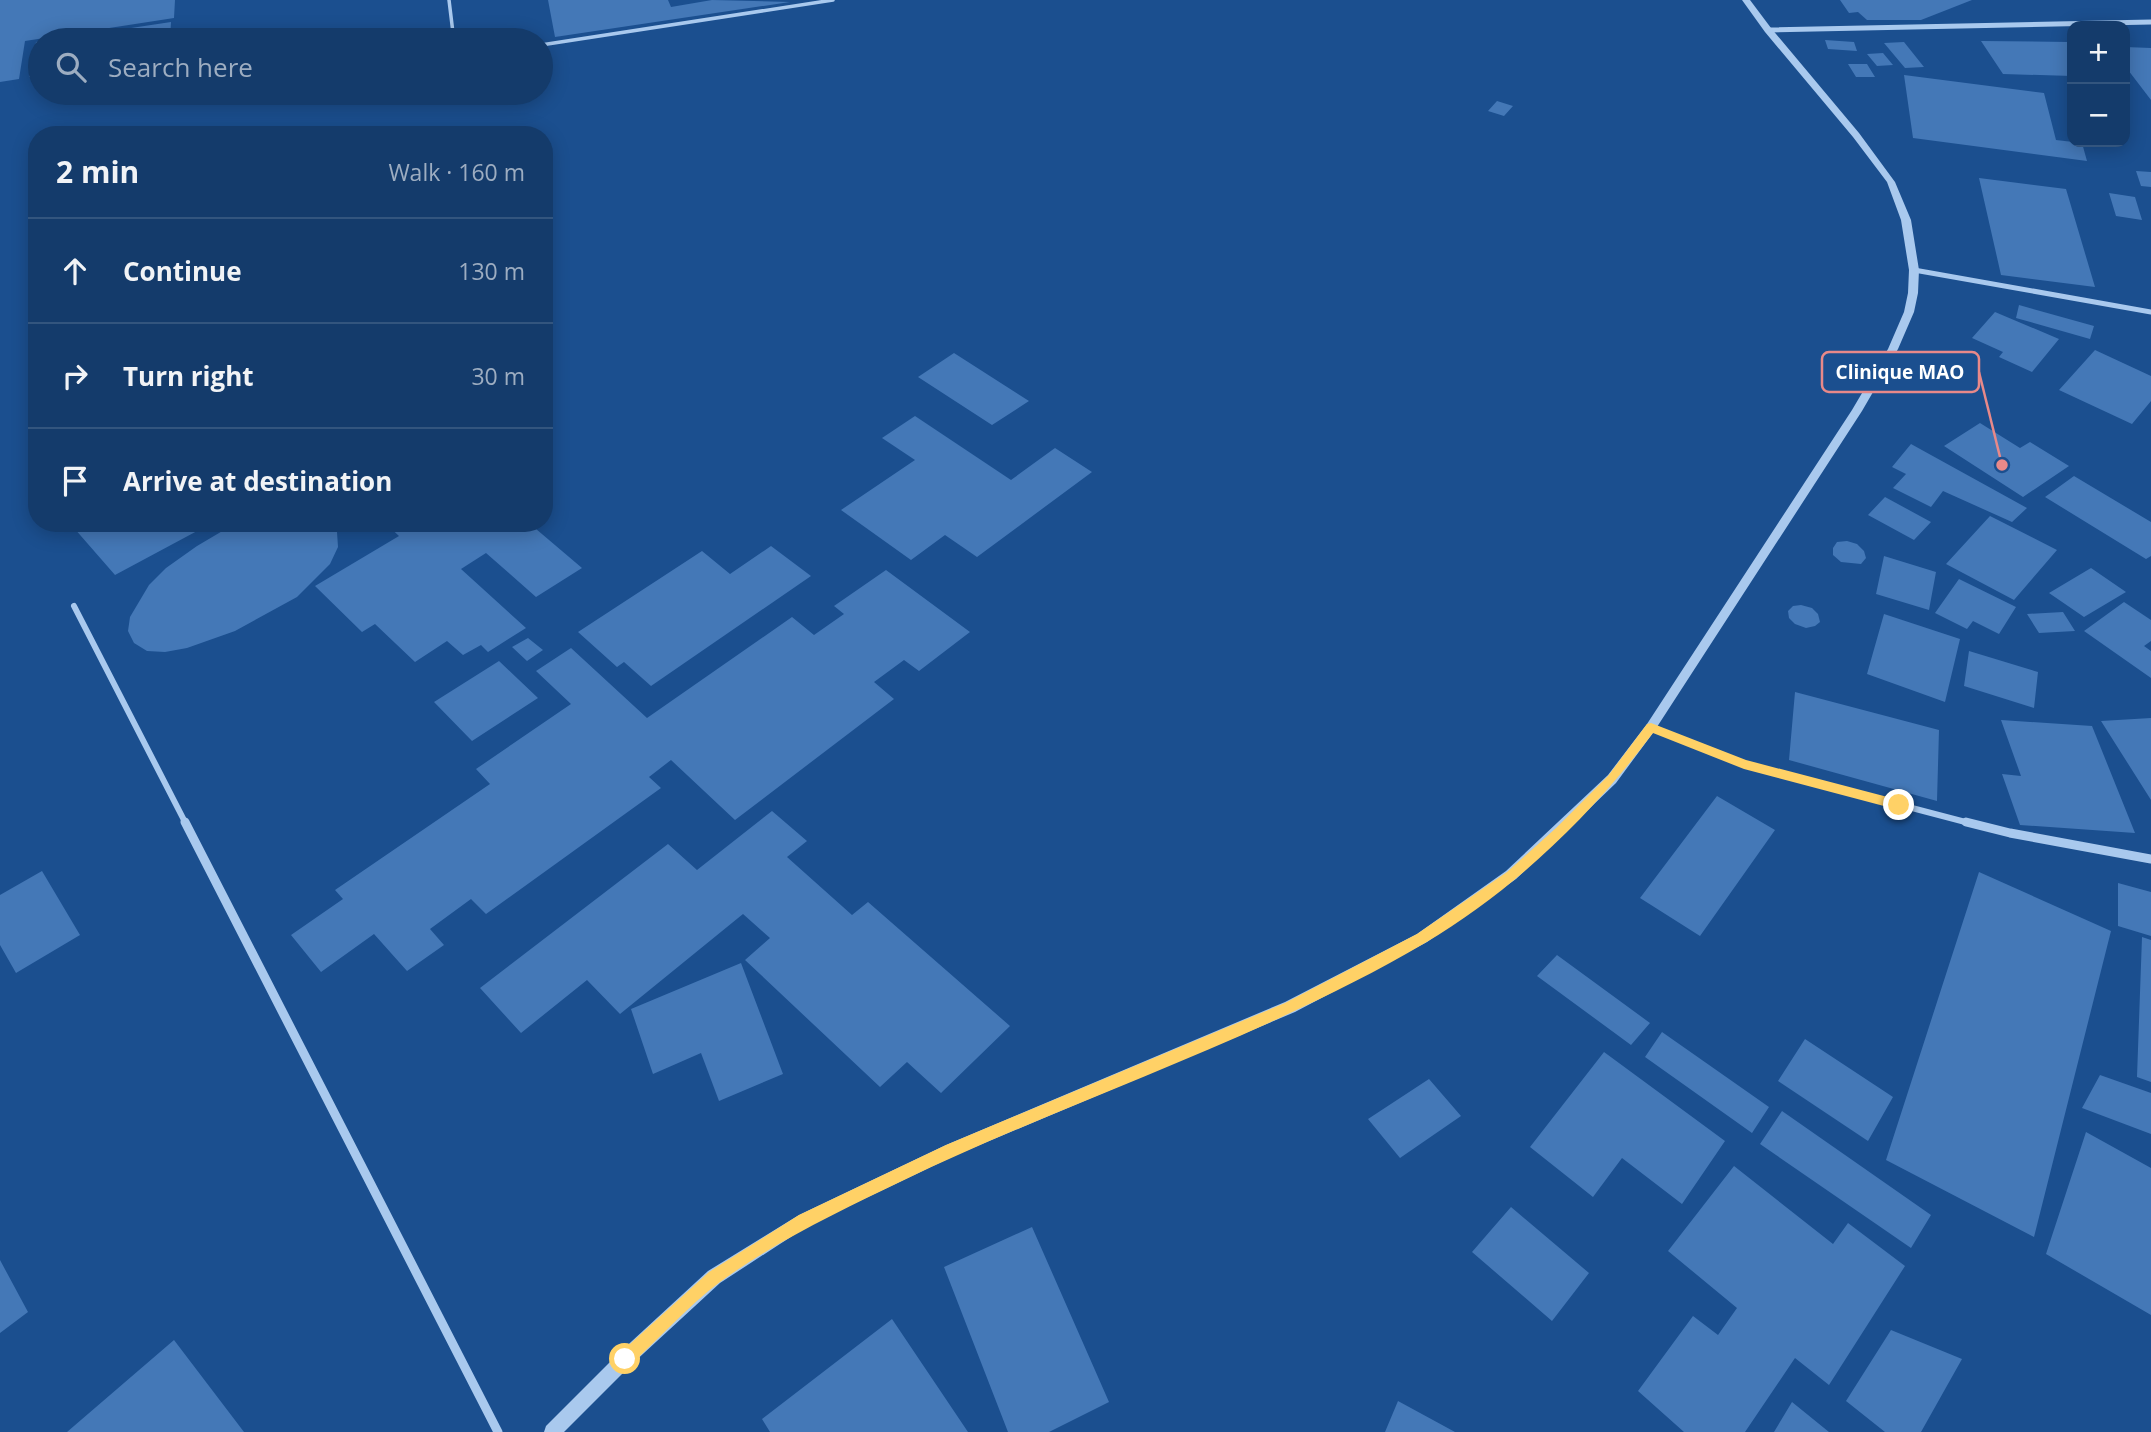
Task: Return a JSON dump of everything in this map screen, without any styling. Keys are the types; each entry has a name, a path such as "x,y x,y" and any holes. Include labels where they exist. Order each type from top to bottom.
{"street":[{"path":"552,1432 625,1359 714,1277 804,1220 1027,1116 1290,1007 1422,938 1511,875 1612,779 1651,727 1857,411 1893,349 1909,312 1914,270 1906,220 1891,182 1746,0"},
{"path":"1768,30 2151,22"},
{"path":"1914,270 2151,312"},
{"path":"74,606 498,1432"},
{"path":"1651,727 1744,764 2010,833 2151,859"}],"lane":[{"path":"449,0 452,28"},
{"path":"553,43 833,0"}],"building":[{"path":"0,0 175,0 174,18 109,28 28,28 28,41 25,41 19,79 0,82"},
{"path":"548,0 668,0 671,7 712,0 790,2 555,37"},
{"path":"1840,0 1972,0 1921,20 1867,20 1858,12 1849,13"},
{"path":"171,22 171,28 131,28"},
{"path":"1825,40 1854,42 1857,51 1828,49"},
{"path":"1981,41 2067,42 2067,76 2003,74"},
{"path":"1904,42 1924,67 1905,68 1884,43"},
{"path":"2130,47 2151,48 2151,100 2130,73"},
{"path":"1883,53 1893,65 1877,66 1867,54"},
{"path":"1848,64 1867,64 1875,77 1856,77"},
{"path":"1904,75 2044,93 2056,140 2067,141 2067,147 2083,147 2087,161 1913,138"},
{"path":"1497,101 1513,106 1504,116 1488,111"},
{"path":"2136,171 2151,172 2151,187 2141,186"},
{"path":"1979,178 2066,189 2095,287 2001,275"},
{"path":"2109,193 2135,197 2142,220 2116,216"},
{"path":"2019,305 2094,326 2090,339 2016,318"},
{"path":"1995,312 2059,339 2032,372 1999,357 2003,352 1972,338"},
{"path":"2095,350 2151,376 2151,401 2132,424 2059,390"},
{"path":"954,353 1029,401 992,425 918,377"},
{"path":"915,416 1011,480 1055,448 1092,472 977,557 945,535 911,560 841,510 915,460 882,438"},
{"path":"1980,423 2020,448 2030,442 2069,466 2023,497 1944,446"},
{"path":"1911,444 2027,508 2012,522 1943,491 1931,507 1893,488 1906,474 1892,467"},
{"path":"2074,476 2151,522 2151,556 2146,559 2045,497"},
{"path":"1885,497 1931,522 1914,540 1868,515"},
{"path":"1990,516 2057,550 2014,600 1946,564"},
{"path":"77,532 195,532 115,575"},
{"path":"221,532 337,532 338,547 330,564 297,597 235,631 187,648 165,652 147,651 134,643 128,631 130,617 149,585 166,568"},
{"path":"395,532 540,532 582,568 536,597 486,553 461,569 526,628 488,652 481,645 463,655 447,641 415,662 375,624 362,632 315,586 399,536"},
{"path":"1837,542 1857,544 1864,551 1866,558 1861,564 1841,562 1833,555"},
{"path":"771,546 811,576 651,686 624,662 617,667 578,632 702,551 730,574"},
{"path":"1884,556 1936,572 1929,610 1876,594"},
{"path":"2091,568 2126,592 2084,617 2049,593"},
{"path":"886,570 970,632 919,671 904,660 874,682 894,699 735,820 671,760 649,777 661,788 486,914 471,899 430,929 444,945 407,971 374,934 321,972 291,935 343,899 335,890 490,784 476,769 571,704 536,671 571,648 647,718 792,617 814,635 844,614 834,606"},
{"path":"1959,579 2016,607 1999,634 1973,621 1967,629 1935,613"},
{"path":"2124,602 2151,620 2151,641 2144,646 2151,651 2151,678 2084,631"},
{"path":"1793,606 1812,608 1818,614 1820,622 1806,628 1795,624 1789,618 1788,611"},
{"path":"2063,612 2075,631 2039,633 2027,614"},
{"path":"1884,614 1960,639 1945,702 1867,674"},
{"path":"528,638 543,650 527,661 512,647"},
{"path":"1969,651 2038,672 2034,708 1964,686"},
{"path":"499,661 538,698 472,741 434,702"},
{"path":"1795,692 1939,730 1937,801 1789,760"},
{"path":"2151,718 2151,800 2101,721"},
{"path":"2001,720 2092,726 2135,833 2020,825 2002,774 2021,776"},
{"path":"1717,796 1775,830 1700,936 1640,898"},
{"path":"772,811 807,841 787,857 852,915 868,902 1010,1026 941,1093 907,1062 880,1087 745,960 770,938 743,914 620,1014 587,980 521,1033 480,988 668,844 697,870"},
{"path":"42,871 80,935 16,973 0,945 0,895"},
{"path":"1979,872 2111,931 2034,1237 1886,1160"},
{"path":"2118,883 2151,892 2151,936 2118,926"},
{"path":"2142,937 2151,940 2151,1082 2137,1077"},
{"path":"1557,955 1650,1023 1631,1045 1537,976"},
{"path":"741,963 783,1074 719,1101 701,1053 653,1074 631,1009"},
{"path":"1662,1032 1769,1107 1752,1133 1645,1057"},
{"path":"1805,1039 1893,1097 1868,1141 1778,1081"},
{"path":"1604,1052 1725,1141 1682,1204 1622,1158 1593,1197 1530,1147"},
{"path":"2100,1075 2151,1093 2151,1134 2082,1108"},
{"path":"1429,1079 1461,1116 1400,1158 1368,1119"},
{"path":"1782,1111 1931,1215 1911,1248 1760,1144"},
{"path":"2086,1132 2151,1168 2151,1315 2046,1254"},
{"path":"1734,1166 1833,1244 1848,1223 1905,1266 1829,1385 1795,1358 1745,1432 1684,1432 1638,1391 1693,1316 1718,1335 1737,1308 1668,1251"},
{"path":"1511,1207 1589,1273 1552,1321 1472,1252"},
{"path":"1032,1227 1109,1402 1049,1432 1008,1432 944,1267"},
{"path":"0,1260 28,1312 0,1333"},
{"path":"892,1319 968,1432 770,1432 762,1419"},
{"path":"1891,1330 1962,1359 1921,1432 1885,1432 1846,1401"},
{"path":"174,1340 244,1432 67,1432"},
{"path":"1398,1401 1455,1432 1385,1432"},
{"path":"1792,1402 1829,1432 1774,1432"}],"place":[{"name":"Clinique MAO","path":"2002,465"}],"route":[{"path":"625,1359 714,1277 804,1220 951,1150 1078,1094 1290,1007 1422,938 1511,875 1560,831 1612,779 1651,727 1744,764 1899,805"}]}
